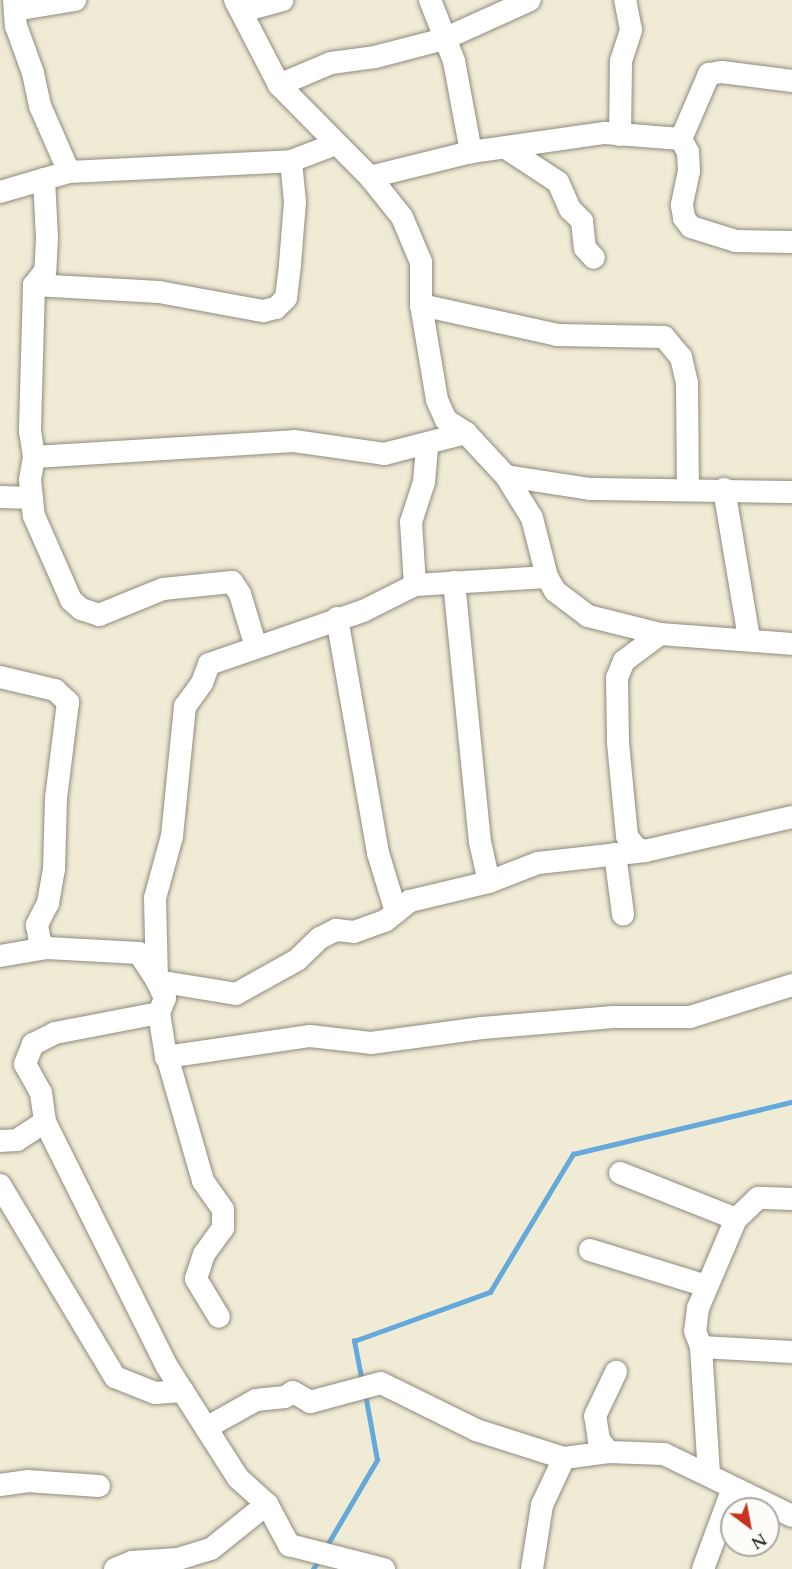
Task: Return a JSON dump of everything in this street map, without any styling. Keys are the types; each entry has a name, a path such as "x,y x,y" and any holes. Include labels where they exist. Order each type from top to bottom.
{"street":[{"path":"69,172 40,106 33,73 11,16 75,0"},
{"path":"283,0 239,6 279,86 370,177 402,217 421,262 421,305 437,400 446,420 466,434 506,476 532,518 547,577 555,591 588,616 660,634 748,638 792,644"},
{"path":"430,0 464,102 471,152"},
{"path":"279,86 331,63 375,57 444,39 530,0"},
{"path":"620,135 621,61 632,30 625,0"},
{"path":"681,139 709,74 722,72 792,81"},
{"path":"370,177 471,152 605,133 681,139"},
{"path":"681,139 688,152 689,171 682,205 684,218 691,227 736,241 792,242"},
{"path":"0,192 69,172 291,161 336,144"},
{"path":"506,148 558,182 570,209 582,221 585,249 594,258"},
{"path":"34,285 140,294 159,292 263,310 276,308 286,298 290,264 295,202 291,161"},
{"path":"44,179 45,271 34,285 30,431 34,457 30,480 34,516 71,600 81,609 99,615 163,590 232,582 240,594 256,647"},
{"path":"421,305 557,335 664,337 681,357 687,383 688,488"},
{"path":"34,457 294,441 384,454 427,446 466,434"},
{"path":"415,585 411,522 424,482 427,446"},
{"path":"506,476 590,489 688,488 792,492"},
{"path":"724,489 748,638"},
{"path":"0,496 32,498"},
{"path":"157,981 155,898 172,836 185,706 202,683 209,664 337,618 363,611 415,585 547,577"},
{"path":"454,582 480,842 489,882"},
{"path":"337,618 378,853 396,912"},
{"path":"645,851 636,848 627,836 618,742 617,678 624,662 660,634"},
{"path":"0,677 55,690 68,702 56,798 54,869 48,903 38,925 40,942 47,948"},
{"path":"157,981 236,994 297,960 320,938 336,930 354,932 385,921 410,901 489,882 538,863 645,851 792,817"},
{"path":"615,854 623,914"},
{"path":"0,956 47,948 139,953 157,981 165,998 159,1014 167,1056 203,1181 223,1210 223,1228 204,1254 196,1279 219,1317"},
{"path":"167,1056 310,1036 371,1043 482,1028 614,1017 690,1017 792,985"},
{"path":"159,1014 55,1033 33,1044 26,1064 41,1093 45,1122 183,1391 238,1478 267,1504 289,1545 384,1569"},
{"path":"0,1141 17,1140 45,1122"},
{"path":"620,1173 735,1219"},
{"path":"0,1185 115,1377 155,1393 183,1391"},
{"path":"709,1473 701,1347 695,1331 706,1286 735,1219 758,1198 792,1199"},
{"path":"590,1250 706,1286"},
{"path":"701,1347 792,1352"},
{"path":"609,1452 599,1440 595,1416 616,1372"},
{"path":"206,1428 256,1400 285,1397 293,1392 310,1402 381,1383 476,1430 564,1458 609,1452 664,1454 709,1473 733,1488 792,1516"},
{"path":"532,1569 542,1505 564,1458"},
{"path":"0,1485 27,1481 99,1486"},
{"path":"703,1569 733,1488"},
{"path":"115,1569 132,1562 176,1564 211,1549 267,1504"}],"waterway":[{"path":"362,1382 354,1341 490,1292 573,1154 792,1102"},
{"path":"326,1547 377,1460 365,1394"},
{"path":"313,1569 319,1560"}]}
